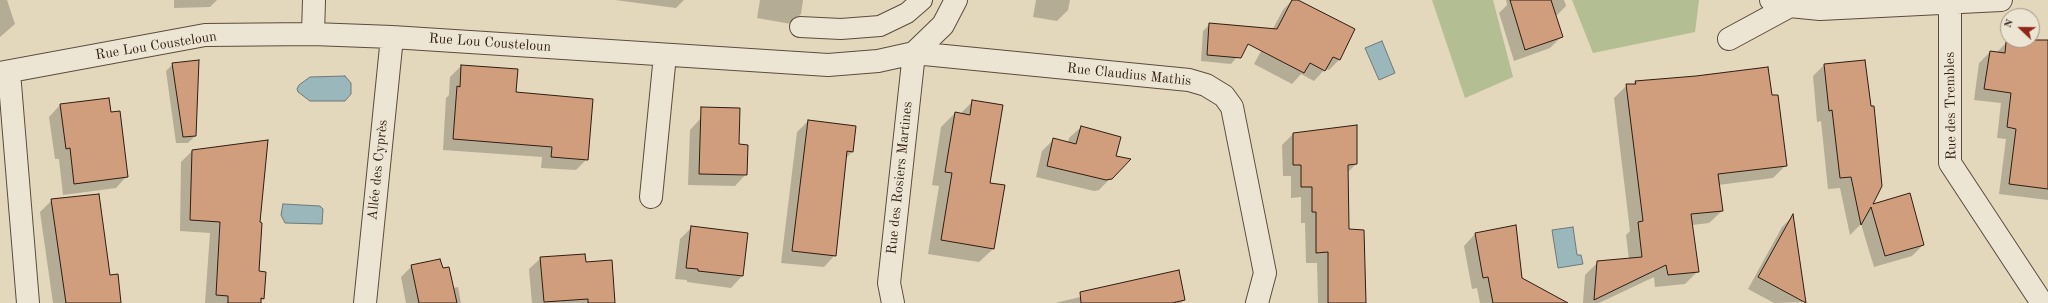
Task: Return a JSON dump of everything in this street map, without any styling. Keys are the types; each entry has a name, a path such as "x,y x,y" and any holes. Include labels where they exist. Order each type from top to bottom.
{"street":[{"path":"313,34 314,0"},
{"path":"914,53 943,25 956,0"},
{"path":"1729,39 1780,3 1820,9 1956,1 2001,0"},
{"name":"Rue des Trembles","path":"1956,1 1950,163 2042,303"},
{"name":"Rue Lou Cousteloun","path":"5,72 205,35 313,34 392,37 828,65 878,61 914,53"},
{"name":"Allée des Cyprès","path":"365,303 392,37"},
{"name":"Rue des Rosiers Martines","path":"893,303 888,283 914,53"},
{"name":"Rue Claudius Mathis","path":"914,53 1189,80 1206,85 1224,96 1232,106 1265,273 1257,303"},
{"path":"651,197 664,55"},
{"path":"5,72 28,303"}],"lane":[{"path":"800,27 841,29 880,26 907,13 922,0"}],"green space":[{"path":"1432,0 1493,0 1513,77 1465,98"},
{"path":"1572,0 1699,0 1695,32 1593,53"}],"water":[{"path":"1382,41 1395,73 1379,80 1365,48"},
{"path":"345,76 351,83 351,94 345,101 310,101 298,92 297,89 299,85 310,77"},
{"path":"283,204 320,206 323,209 322,224 285,223 281,215"},
{"path":"1573,227 1577,255 1581,255 1583,264 1558,268 1552,230"}],"building":[{"path":"1292,0 1298,0 1355,29 1340,60 1333,57 1325,71 1310,63 1304,73 1248,44 1241,58 1207,55 1209,23 1277,29"},
{"path":"1510,0 1551,0 1563,37 1525,50"},
{"path":"2040,40 2048,40 2048,189 2009,184 2016,129 2007,127 2011,93 1984,89 1990,51 2005,53 2005,48 2040,48"},
{"path":"199,60 196,136 183,137 172,63"},
{"path":"1865,60 1871,106 1874,106 1882,186 1873,204 1910,193 1924,245 1885,256 1871,207 1861,225 1851,177 1840,178 1832,110 1829,111 1824,64"},
{"path":"461,65 518,69 516,92 593,99 588,160 551,157 552,147 453,139 457,86 460,87"},
{"path":"1768,67 1772,95 1778,95 1787,166 1718,174 1723,211 1691,214 1699,272 1668,275 1666,265 1594,300 1597,261 1642,257 1638,222 1643,221 1626,84 1636,84 1635,81 1696,76"},
{"path":"109,98 111,112 120,111 128,177 74,184 70,148 66,149 60,104"},
{"path":"972,100 1003,105 990,183 1005,185 994,249 941,240 952,173 945,172 955,112 970,115"},
{"path":"701,107 740,108 739,144 748,145 747,175 699,174"},
{"path":"808,120 856,126 853,152 847,151 836,256 792,251"},
{"path":"1357,125 1357,164 1348,165 1349,229 1364,230 1366,303 1328,303 1328,252 1316,253 1316,212 1312,212 1312,187 1301,187 1301,165 1293,165 1293,133"},
{"path":"1081,126 1121,137 1116,156 1131,159 1112,179 1106,180 1047,166 1053,138 1076,144"},
{"path":"268,140 260,222 262,223 259,271 266,272 264,299 261,298 261,303 228,303 228,296 216,295 220,222 190,220 192,150"},
{"path":"99,194 110,275 118,274 121,303 66,303 51,199"},
{"path":"1793,214 1806,303 1758,277"},
{"path":"1516,225 1522,278 1568,303 1493,303 1488,277 1483,278 1475,233"},
{"path":"691,226 748,233 743,276 698,271 698,269 686,268"},
{"path":"585,254 586,262 612,260 615,303 588,303 588,299 544,302 540,257"},
{"path":"440,259 443,268 449,267 457,303 419,303 411,265"},
{"path":"1179,270 1185,300 1172,303 1081,303 1080,292"}]}
